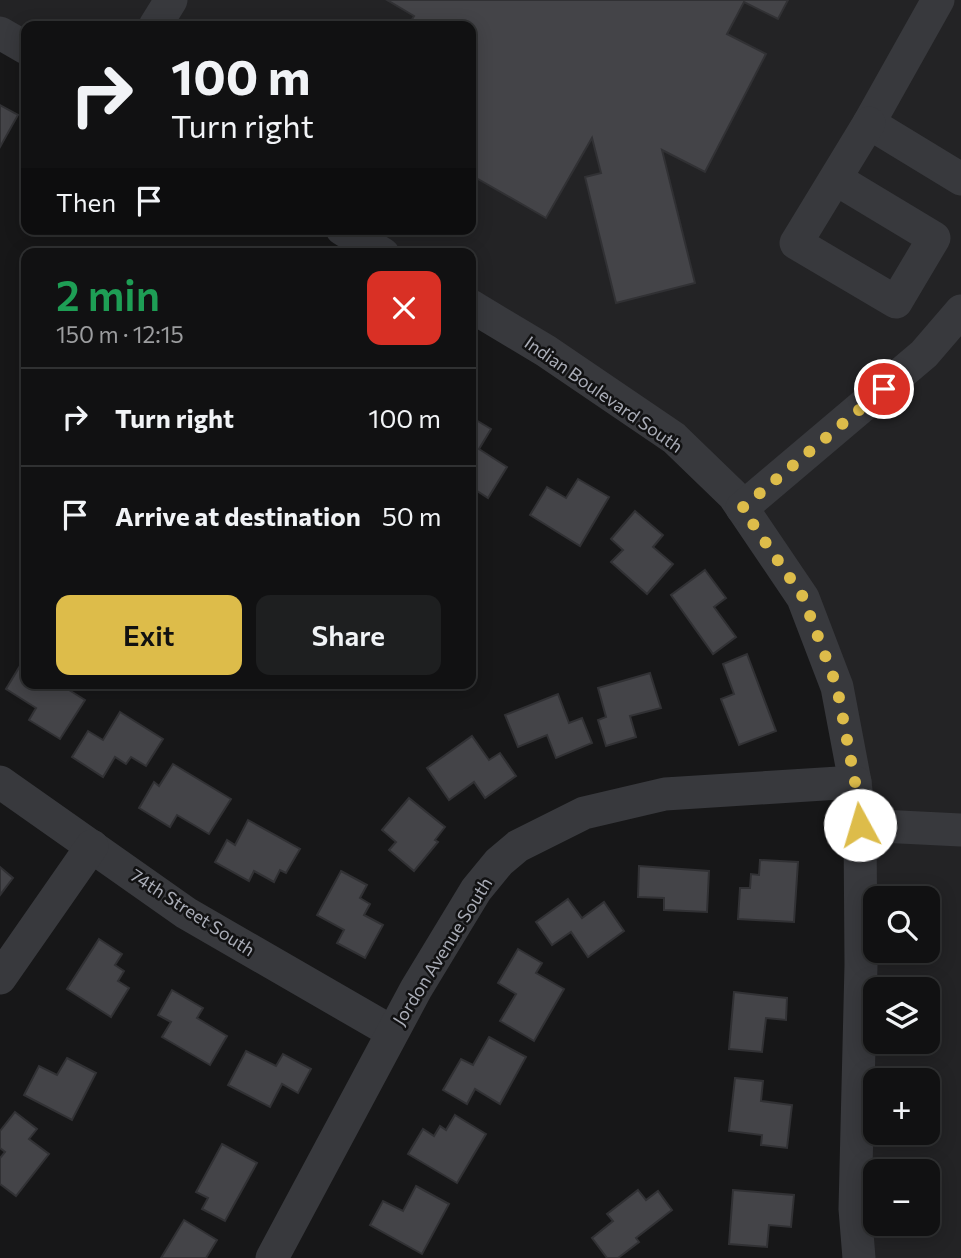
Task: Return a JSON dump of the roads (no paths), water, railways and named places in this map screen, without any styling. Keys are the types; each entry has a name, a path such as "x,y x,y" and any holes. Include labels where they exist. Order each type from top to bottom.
{"street":[{"path":"158,21 171,0"},
{"path":"836,178 937,0"},
{"path":"0,33 21,45"},
{"path":"869,123 961,179"},
{"path":"352,235 373,248"},
{"name":"Indian Boulevard South","path":"476,309 546,351 674,438 734,496 803,597 837,687 855,782 860,825 861,965 855,1209 859,1258"},
{"path":"742,508 924,355 961,311"},
{"name":"74th Street South","path":"0,782 186,912 393,1032"},
{"name":"Jordon Avenue South","path":"272,1258 416,989 476,890 499,862 518,846 584,813 664,794 855,782"},
{"path":"860,825 961,830"},
{"path":"0,978 92,846"}]}
